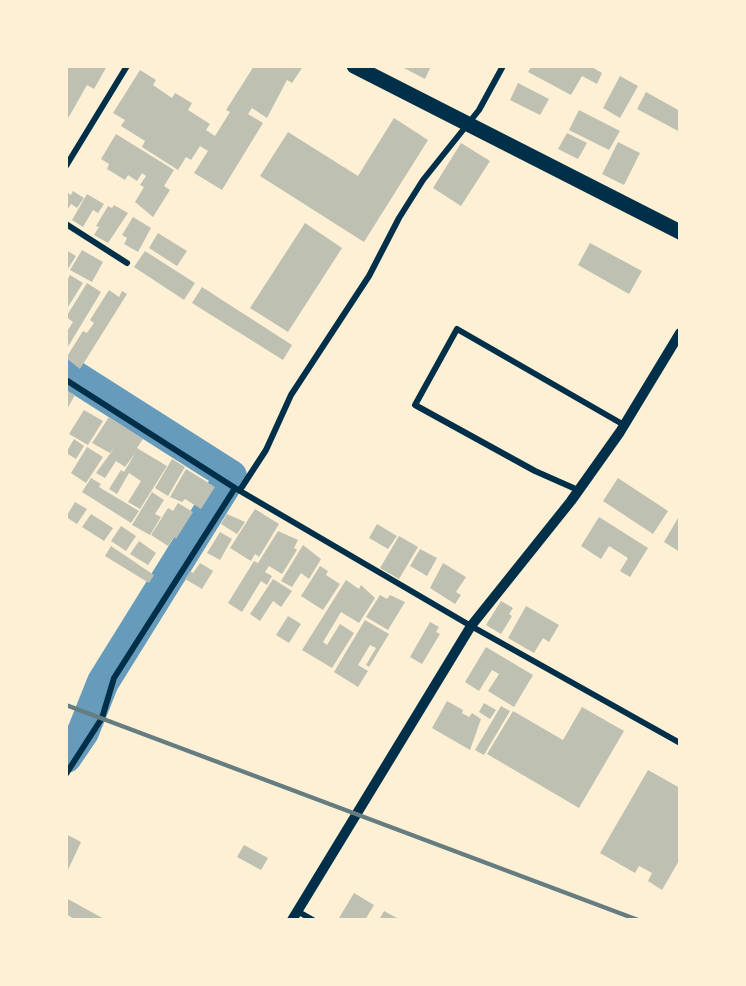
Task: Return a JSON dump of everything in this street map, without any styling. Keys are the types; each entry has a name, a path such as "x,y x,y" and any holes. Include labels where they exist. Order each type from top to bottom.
{"highway":[{"path":"354,66 680,232"}],"street":[{"path":"66,166 127,66"},
{"path":"66,774 102,718 114,678 266,450 291,395 369,276 399,218 423,180 468,125 503,66"},
{"path":"66,224 127,263"},
{"path":"578,490 535,471 415,405 457,329 624,425"},
{"path":"313,920 295,915 471,626 578,490 624,425 680,333"},
{"path":"66,380 238,489 471,626 680,743"}],"building":[{"path":"66,66 107,66 94,89 87,85 66,122"},
{"path":"254,66 302,68 292,83 287,80 267,118 252,108 248,114 263,123 222,190 194,173 208,151 200,146 191,160 186,157 178,170 142,147 145,141 121,126 125,120 113,113 140,70 156,80 153,85 172,98 175,93 192,103 188,110 210,124 206,130 215,136 230,112 226,110"},
{"path":"400,66 431,66 425,79"},
{"path":"532,66 590,66 602,73 597,84 582,76 571,95 528,72"},
{"path":"620,76 638,86 620,118 603,108"},
{"path":"518,83 549,99 540,115 510,100"},
{"path":"646,92 680,111 680,132 637,109"},
{"path":"579,110 620,131 609,150 569,130"},
{"path":"394,118 428,140 364,242 260,176 288,132 358,176"},
{"path":"567,133 587,143 578,159 558,149"},
{"path":"116,134 174,170 164,186 170,190 153,217 135,202 144,187 140,185 146,176 142,173 137,181 128,175 125,180 107,169 109,164 101,159"},
{"path":"618,142 640,153 624,185 602,174"},
{"path":"461,143 490,161 461,206 433,188"},
{"path":"73,191 84,198 77,208 71,204 66,212 66,192 71,195"},
{"path":"87,194 104,204 98,213 93,210 83,227 72,220"},
{"path":"114,205 128,213 108,243 94,235 99,227 96,226 108,206 112,208"},
{"path":"133,217 151,228 138,252 124,244 127,238 122,235"},
{"path":"305,223 342,248 288,332 250,308"},
{"path":"158,233 187,251 177,266 149,248"},
{"path":"590,243 642,271 629,294 578,265"},
{"path":"66,250 76,256 66,272"},
{"path":"82,250 103,262 92,282 70,270"},
{"path":"145,251 195,283 184,300 134,267"},
{"path":"70,275 83,283 66,310 66,282"},
{"path":"87,283 101,292 66,350 66,333 73,322 66,317"},
{"path":"202,287 292,345 283,360 192,303"},
{"path":"109,290 119,297 122,291 127,294 80,369 66,358 83,331 87,333 94,323 90,320"},
{"path":"66,390 75,395 66,411"},
{"path":"84,410 103,421 88,445 69,434"},
{"path":"109,417 143,439 137,448 167,466 140,509 128,502 141,481 129,473 117,494 109,489 121,470 124,472 136,452 125,467 116,461 105,478 96,473 115,447 110,453 92,443"},
{"path":"74,439 84,446 76,459 66,453"},
{"path":"87,447 103,457 86,483 71,473"},
{"path":"172,459 185,467 168,496 155,488"},
{"path":"186,469 215,487 201,509 185,499 182,502 170,497"},
{"path":"91,478 101,484 99,487 139,511 131,523 82,492"},
{"path":"618,478 668,511 653,534 603,501"},
{"path":"152,492 164,500 155,514 161,517 150,535 132,525"},
{"path":"75,502 87,509 77,524 66,517"},
{"path":"178,503 193,512 176,539 174,537 168,546 151,535 168,508 173,511"},
{"path":"255,509 279,524 259,557 255,554 251,561 230,548"},
{"path":"91,514 113,528 104,541 82,527"},
{"path":"227,514 245,522 237,534 221,524"},
{"path":"599,517 648,548 630,577 620,571 628,558 609,546 601,559 581,546"},
{"path":"678,518 680,519 680,552 664,542"},
{"path":"377,524 397,536 388,549 369,538"},
{"path":"121,526 136,536 126,551 111,541"},
{"path":"278,531 298,540 294,548 297,550 282,574 269,566 265,572 272,576 267,585 261,581 242,612 228,603 254,561 258,563"},
{"path":"220,532 232,539 220,560 207,553"},
{"path":"399,536 418,547 399,579 380,568"},
{"path":"139,541 156,553 148,565 130,554"},
{"path":"303,545 321,559 309,579 301,573 292,587 281,581"},
{"path":"111,546 154,575 149,583 105,556"},
{"path":"420,549 437,558 427,576 410,566"},
{"path":"200,563 213,571 202,589 185,579 190,571 193,573"},
{"path":"443,563 466,577 456,592 461,595 455,604 430,588"},
{"path":"320,566 328,571 326,575 340,584 323,610 301,596"},
{"path":"273,579 292,591 281,607 273,601 260,621 250,614"},
{"path":"346,580 359,589 361,585 375,598 359,623 341,612 323,642 327,645 340,624 354,633 332,668 302,650"},
{"path":"380,595 387,599 390,595 405,602 388,630 366,617"},
{"path":"501,601 513,608 509,614 512,616 501,634 486,625"},
{"path":"526,606 559,625 549,642 543,638 534,653 508,638"},
{"path":"288,616 301,624 289,643 276,635"},
{"path":"365,620 389,634 369,667 366,665 376,648 370,645 358,665 368,671 358,687 334,672"},
{"path":"430,622 439,627 436,632 440,634 422,664 410,657"},
{"path":"486,647 533,675 514,707 488,691 499,674 492,670 479,691 465,682"},
{"path":"447,701 463,710 462,713 469,717 472,713 481,719 470,750 432,728"},
{"path":"484,703 496,710 490,719 479,712"},
{"path":"501,706 510,711 484,755 475,750"},
{"path":"582,707 624,731 579,808 487,754 513,711 563,740"},
{"path":"648,770 680,788 680,859 662,890 648,881 652,873 639,866 635,873 600,853"},
{"path":"66,834 81,842 66,874"},
{"path":"244,845 268,858 261,870 237,857"},
{"path":"354,893 374,905 365,920 342,920 339,918"},
{"path":"66,898 106,920 76,920 66,914"},
{"path":"384,911 395,917 402,920 379,920"}],"waterway":[{"path":"66,371 231,476 103,682 83,732 66,757"}],"railway":[{"path":"66,705 638,920"}]}
